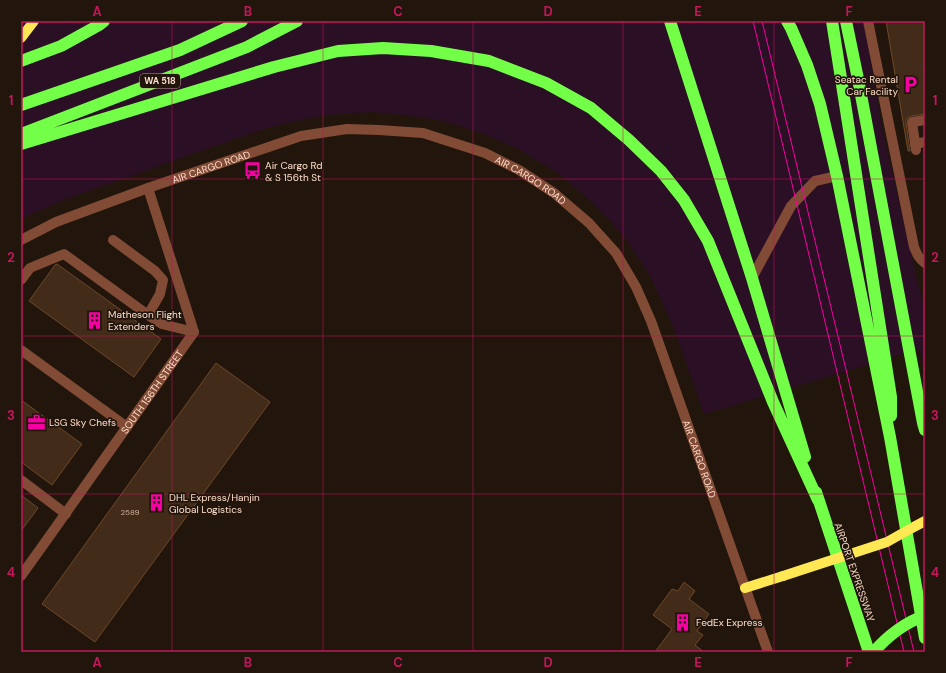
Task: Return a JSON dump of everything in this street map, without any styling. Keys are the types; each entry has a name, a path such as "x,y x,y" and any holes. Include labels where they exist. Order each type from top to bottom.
{"highway":[{"path":"21,61 61,46 104,21"},
{"name":"WA 518","path":"21,105 180,50 242,21"},
{"name":"WA 518","path":"21,134 247,48 297,21"},
{"path":"670,21 752,278 818,500"},
{"path":"786,21 791,28 807,65 820,104 837,176 890,437 925,638"},
{"path":"832,21 891,397 890,437"},
{"path":"846,21 924,426"},
{"path":"21,144 274,67 338,52 383,48 431,51 489,61 546,83 591,108 661,170 684,200 708,241 773,402 818,500"},
{"name":"AIRPORT EXPRESSWAY","path":"818,500 869,652"},
{"path":"874,652 894,632 925,616"}],"main road":[{"path":"21,38 34,21"},
{"path":"745,588 887,542 924,522"}],"street":[{"path":"868,21 914,247 920,259 925,264"},
{"path":"919,145 912,122 925,120"},
{"name":"AIR CARGO ROAD","path":"21,240 56,222 148,188 301,136 347,129 423,133 485,153 519,170 554,193 589,223 616,253 636,287 651,321 768,652"},
{"path":"752,278 790,206 815,181 837,176"},
{"path":"148,188 194,332"},
{"path":"113,240 156,271 163,280 160,294 148,314"},
{"path":"21,280 30,268 64,254 162,324 194,332"},
{"name":"SOUTH 156TH STREET","path":"21,576 194,332"},
{"path":"21,350 127,427"},
{"path":"21,480 66,514"}],"shaded area":[{"path":"21,21 864,21 882,129 922,301 925,301 925,376 920,349 704,414 673,326 651,278 626,239 592,202 558,173 518,149 481,133 444,121 406,115 371,112 327,115 290,122 260,130 66,199 21,219"}],"building":[{"name":"Seatac Rental Car Facility","path":"886,21 925,21 925,114 911,116 906,119 910,151 908,151"},
{"name":"Matheson Flight Extenders","path":"57,264 161,339 134,377 29,301"},
{"name":"DHL Express/Hanjin Global Logistics","path":"216,363 270,402 95,642 42,604"},
{"name":"LSG Sky Chefs","path":"21,400 82,444 52,485 21,462"},
{"path":"21,495 38,508 21,531"},
{"name":"FedEx Express","path":"684,582 695,591 689,599 709,614 697,631 703,635 695,645 704,652 655,652 672,629 653,615 672,589 678,591"}],"tram line":[{"path":"753,21 904,652"},
{"path":"762,21 914,652"}],"place":[{"name":"Seatac Rental Car Facility","path":"911,85"},
{"name":"Air Cargo Rd & S 156th St","path":"252,171"},
{"name":"Matheson Flight Extenders","path":"95,320"},
{"name":"LSG Sky Chefs","path":"36,422"},
{"name":"DHL Express/Hanjin Global Logistics","path":"156,503"},
{"name":"FedEx Express","path":"683,622"}]}
